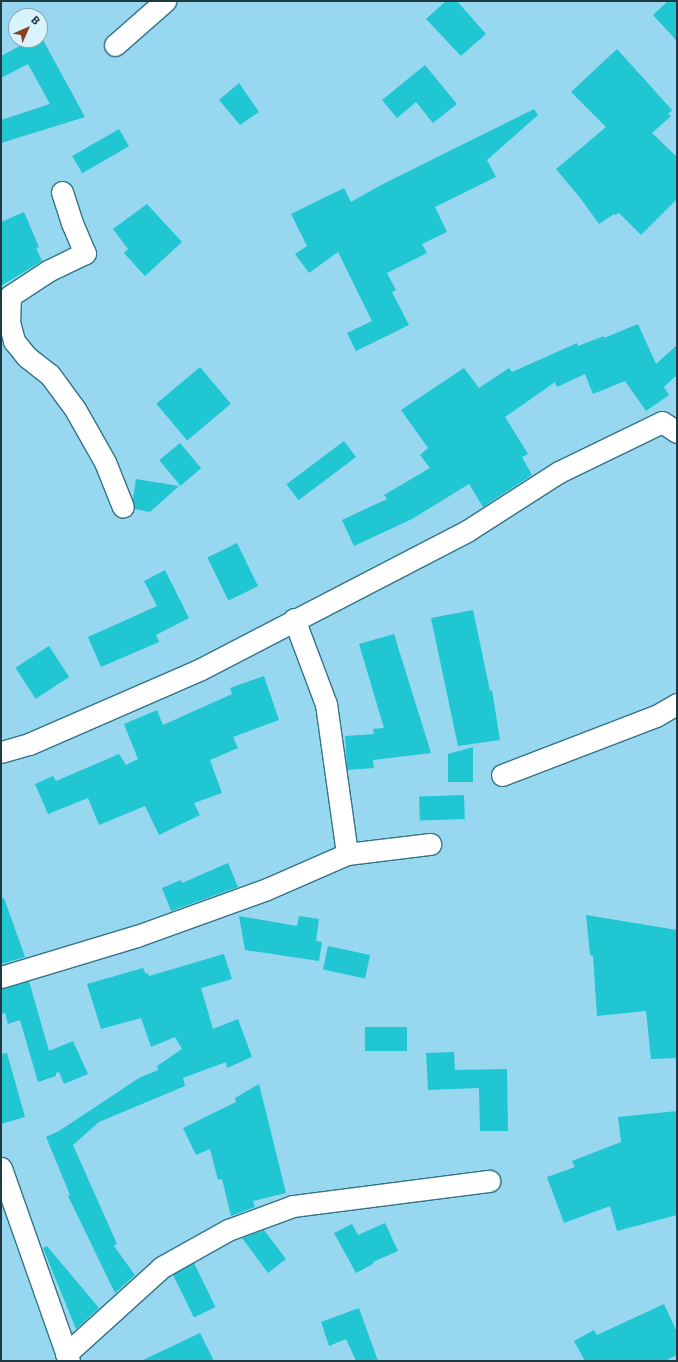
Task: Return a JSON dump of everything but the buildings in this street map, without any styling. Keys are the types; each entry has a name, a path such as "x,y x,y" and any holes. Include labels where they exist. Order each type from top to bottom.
{"street":[{"path":"115,45 165,1"},
{"path":"62,192 72,223 85,253 48,271 10,296 5,324 14,341 27,357 50,375 75,409 105,462 123,507"},
{"path":"1,752 29,744 199,670 467,531 566,469 662,422 677,432"},
{"path":"294,620 326,704 347,854"},
{"path":"502,775 656,716 677,704"},
{"path":"1,977 136,936 267,889 347,854 430,844"},
{"path":"1,1168 67,1357 162,1267 228,1230 293,1206 489,1181"}]}
